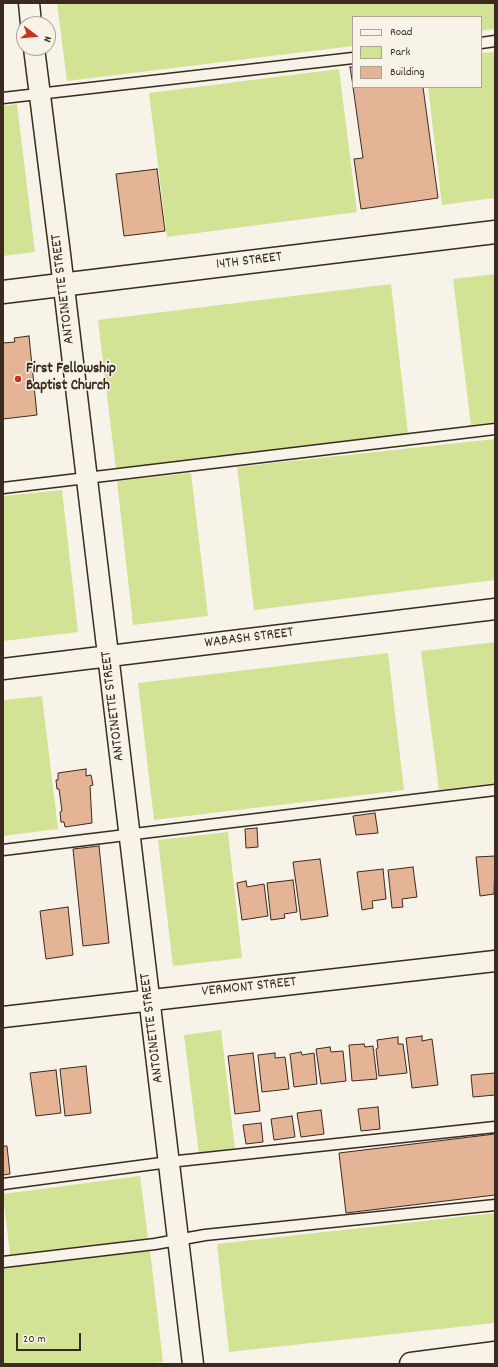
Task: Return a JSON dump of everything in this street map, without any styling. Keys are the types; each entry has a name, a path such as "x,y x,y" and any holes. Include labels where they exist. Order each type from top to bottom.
{"street":[{"path":"28,3 30,16"},
{"name":"ANTOINETTE STREET","path":"35,56 193,1364"},
{"name":"14TH STREET","path":"3,292 495,232"},
{"name":"WABASH STREET","path":"3,669 495,610"},
{"name":"VERMONT STREET","path":"3,1017 150,999 495,961"},
{"path":"411,1364 495,1353"}],"lane":[{"path":"482,43 495,42"},
{"path":"3,98 352,58"},
{"path":"3,488 495,429"},
{"path":"3,850 495,790"},
{"path":"3,1184 169,1162 495,1127"},
{"path":"3,1262 179,1240 205,1235 495,1205"}],"green space":[{"path":"57,3 495,3 495,29 482,31 482,16 352,16 352,46 67,81"},
{"path":"495,52 495,198 442,205 428,88 482,88 482,53"},
{"path":"339,69 357,212 167,237 149,93"},
{"path":"17,104 35,252 3,256 3,106"},
{"path":"495,274 495,422 471,425 453,279"},
{"path":"391,284 408,434 116,470 98,320"},
{"path":"495,439 495,580 254,610 237,467"},
{"path":"191,473 208,616 133,625 117,481"},
{"path":"62,490 78,632 3,641 3,496"},
{"path":"495,642 495,783 439,790 421,651"},
{"path":"388,653 404,790 154,820 138,683"},
{"path":"42,696 58,829 3,836 3,700"},
{"path":"228,832 242,958 173,966 158,840"},
{"path":"221,1030 235,1149 199,1154 184,1035"},
{"path":"140,1176 148,1238 10,1255 3,1194"},
{"path":"495,1213 495,1323 229,1352 217,1244"},
{"path":"150,1250 163,1362 143,1364 3,1364 3,1268"}],"building":[{"path":"350,67 352,67 352,80"},
{"path":"353,88 423,88 438,198 361,209 354,159 363,158"},
{"path":"157,169 165,231 124,236 116,174"},
{"name":"First Fellowship Baptist Church","path":"29,336 37,415 3,419 3,343 15,342 14,338"},
{"path":"86,769 86,776 91,775 93,785 90,786 92,823 65,827 64,822 61,822 60,812 62,811 59,789 57,789 56,780 58,780 58,773"},
{"path":"375,813 378,833 356,835 353,816"},
{"path":"257,828 258,847 246,848 245,829"},
{"path":"99,846 109,943 83,946 73,849"},
{"path":"495,856 494,894 480,896 476,857"},
{"path":"320,859 328,916 301,920 293,862"},
{"path":"413,867 417,897 402,899 403,907 392,908 388,870"},
{"path":"383,869 386,899 372,901 373,908 362,910 357,872"},
{"path":"293,880 297,912 284,914 285,918 271,920 267,883"},
{"path":"246,881 247,887 264,884 268,916 242,920 237,883"},
{"path":"68,907 73,955 46,959 40,911"},
{"path":"422,1036 422,1041 432,1039 438,1085 412,1088 406,1038"},
{"path":"398,1037 398,1044 403,1044 407,1073 379,1076 376,1049 378,1048 377,1040"},
{"path":"364,1044 365,1047 373,1046 377,1079 352,1081 349,1045"},
{"path":"330,1047 331,1052 343,1051 346,1081 321,1084 316,1049"},
{"path":"301,1052 302,1055 314,1053 317,1084 294,1087 290,1054"},
{"path":"253,1053 260,1111 235,1114 228,1056"},
{"path":"275,1053 275,1058 285,1057 289,1089 262,1092 258,1055"},
{"path":"86,1066 91,1113 65,1116 60,1069"},
{"path":"56,1070 61,1113 36,1116 30,1073"},
{"path":"495,1073 495,1095 473,1097 471,1075"},
{"path":"378,1107 380,1129 361,1131 358,1109"},
{"path":"321,1110 324,1134 301,1137 297,1113"},
{"path":"292,1116 295,1137 274,1140 271,1119"},
{"path":"261,1123 263,1142 246,1144 243,1125"},
{"path":"495,1134 495,1195 346,1213 339,1153"},
{"path":"3,1146 7,1146 10,1174 3,1175"}],"place":[{"name":"First Fellowship Baptist Church","path":"18,379"}]}
